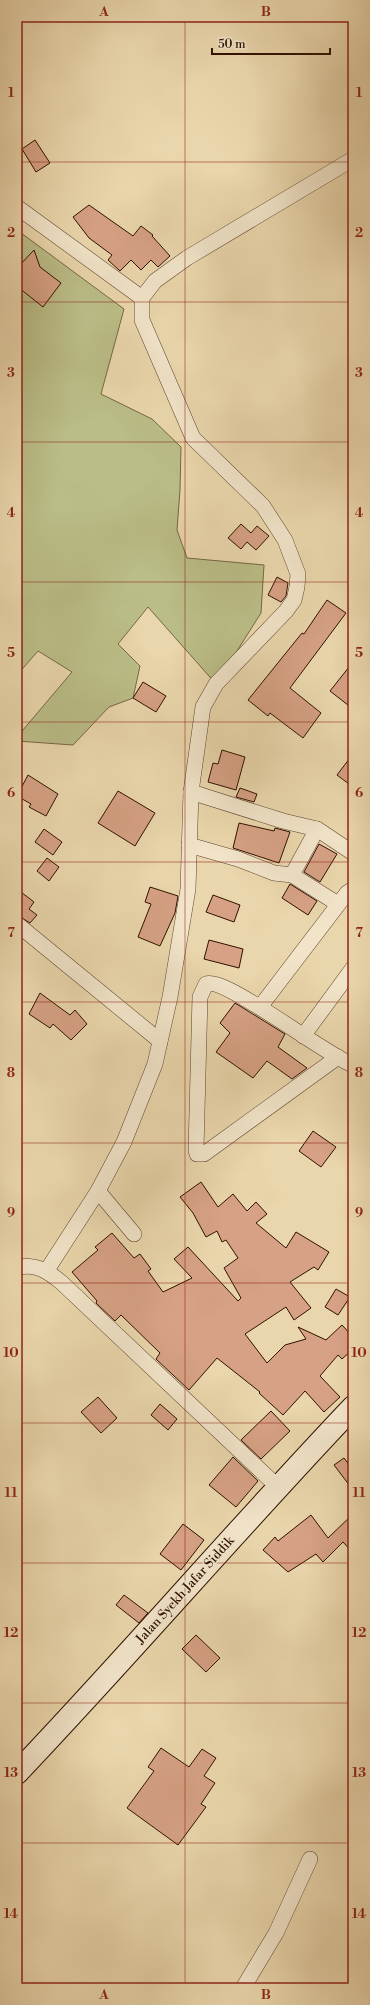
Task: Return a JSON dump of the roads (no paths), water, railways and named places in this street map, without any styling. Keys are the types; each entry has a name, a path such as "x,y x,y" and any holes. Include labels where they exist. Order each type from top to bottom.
{"main road":[{"name":"Jalan Syekh Jafar Siddik","path":"17,1773 83,1703 278,1487 353,1407"}],"street":[{"path":"47,1270 98,1191 124,1142 155,1064 170,997 188,889 191,792 203,707 206,699 216,684 275,625 294,600 297,587 298,574 285,540 263,506 193,438 142,320 142,298 155,281 186,258 353,158"},
{"path":"17,207 142,298"},
{"path":"191,792 283,821 317,829 353,853"},
{"path":"292,875 317,829"},
{"path":"190,845 238,859 274,873 292,875 338,904"},
{"path":"260,1007 338,904 347,893 353,889"},
{"path":"17,924 160,1041"},
{"path":"303,1036 353,968"},
{"path":"338,1057 204,1154 197,1154 200,997 202,988 206,984 211,982 220,984 260,1007 303,1036 338,1057 353,1064"},
{"path":"98,1191 134,1234"},
{"path":"17,1268 25,1265 47,1270 278,1487"},
{"path":"243,1988 276,1933 310,1859"}]}
